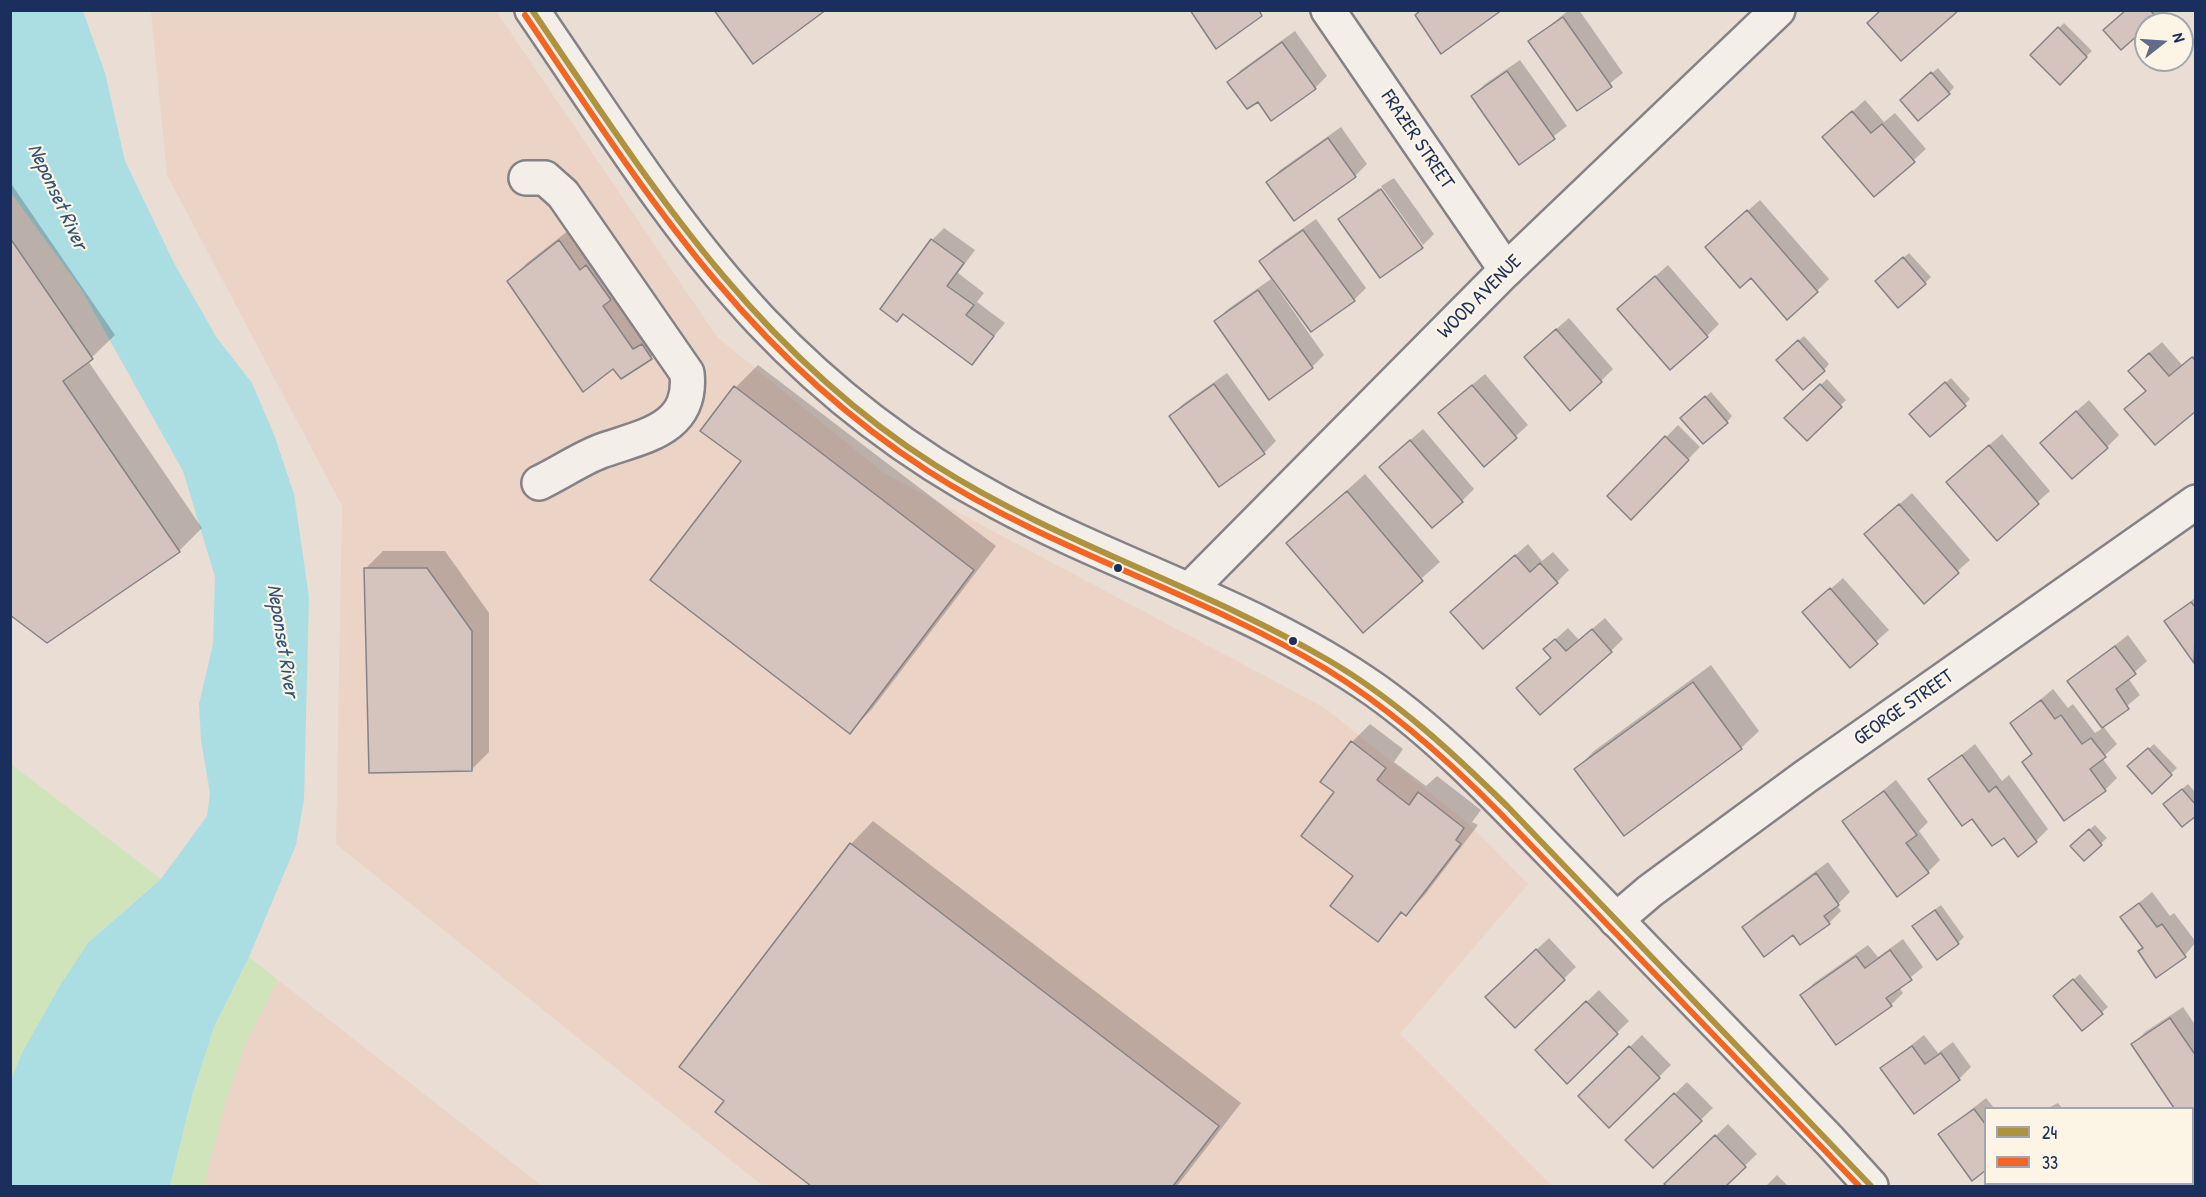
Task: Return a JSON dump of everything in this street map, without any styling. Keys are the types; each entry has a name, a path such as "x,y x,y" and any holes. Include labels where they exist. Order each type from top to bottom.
{"main road":[{"path":"532,10 695,244 762,322 835,391 908,448 971,488 1044,525 1189,590 1300,644 1372,688 1405,713 1464,766 1617,920 1830,1141 1870,1186"},
{"name":"FRAZER STREET","path":"1328,10 1506,270"},
{"name":"WOOD AVENUE","path":"1189,590 1506,270 1778,10"},
{"path":"526,178 544,178 563,194 687,373 688,390 680,410 665,428 599,452 539,483"},
{"name":"GEORGE STREET","path":"1617,920 1650,891 1804,777 2196,502"}],"shaded area":[{"path":"151,11 496,11 717,337 884,473 1325,708 1469,824 1528,884 1400,1034 1552,1186 763,1186 336,844 342,506 167,175"},
{"path":"278,980 542,1186 204,1186 226,1100 247,1040"}],"green space":[{"path":"11,764 161,879 127,908 22,1053 11,1079"},
{"path":"249,957 278,980 247,1040 226,1100 204,1186 170,1186 192,1096 214,1027"}],"water":[{"name":"Neponset River","path":"10,11 83,11 105,73 125,161 174,263 217,338 252,383 275,437 294,494 309,597 304,799 296,845 249,957 214,1027 192,1096 170,1186 11,1186 11,1079 22,1053 61,984 88,943 161,879 207,816 210,793 201,740 199,704 213,644 215,577 183,471 81,289 11,193"}],"building":[{"path":"714,10 826,10 753,64"},
{"path":"1190,10 1259,10 1262,16 1216,49"},
{"path":"1421,10 1502,10 1441,54 1415,15"},
{"path":"1881,10 1958,11 1901,61 1867,23"},
{"path":"2126,10 2150,10 2152,12 2134,12 2134,39 2121,50 2103,30"},
{"path":"1563,17 1612,87 1577,111 1528,41"},
{"path":"2058,27 2087,57 2060,85 2030,55"},
{"path":"1282,42 1316,89 1271,121 1258,102 1247,109 1227,82"},
{"path":"1507,71 1555,139 1519,165 1471,96"},
{"path":"1931,72 1950,94 1918,121 1900,100"},
{"path":"1852,111 1871,133 1882,124 1915,162 1874,197 1822,137"},
{"path":"1328,138 1356,177 1294,221 1266,182"},
{"path":"1381,189 1423,248 1380,278 1338,219"},
{"path":"1747,210 1818,292 1787,320 1751,278 1740,288 1705,247"},
{"path":"1303,230 1355,301 1311,332 1259,261"},
{"path":"10,238 93,359 63,381 180,552 47,643 10,615"},
{"path":"931,239 964,263 947,286 974,305 966,315 994,336 972,365 903,314 897,322 880,309"},
{"path":"559,240 580,270 586,265 611,300 603,306 633,349 642,344 652,359 621,379 613,369 583,392 507,281"},
{"path":"1903,257 1926,284 1898,308 1875,281"},
{"path":"1655,276 1708,337 1670,370 1617,309"},
{"path":"1258,290 1313,368 1269,400 1214,321"},
{"path":"1556,329 1602,382 1570,411 1524,357"},
{"path":"1798,340 1825,371 1803,390 1776,360"},
{"path":"2149,353 2169,376 2192,357 2196,361 2196,411 2155,445 2124,409 2146,391 2128,371"},
{"path":"1945,382 1966,406 1930,437 1909,414"},
{"path":"1214,384 1265,454 1219,487 1169,416"},
{"path":"1820,384 1842,407 1807,441 1784,418"},
{"path":"1472,385 1517,438 1484,467 1438,413"},
{"path":"734,386 974,570 850,734 650,580 741,461 700,431"},
{"path":"1705,396 1728,423 1703,444 1680,418"},
{"path":"2076,411 2108,448 2072,479 2040,443"},
{"path":"1665,436 1689,460 1631,520 1607,496"},
{"path":"1410,440 1463,502 1432,528 1379,467"},
{"path":"1989,445 2039,504 1997,541 1946,482"},
{"path":"1347,491 1423,581 1363,633 1286,543"},
{"path":"1899,504 1959,573 1924,604 1864,534"},
{"path":"1515,555 1530,572 1540,563 1558,583 1483,649 1450,612"},
{"path":"364,568 427,568 472,631 472,771 369,773"},
{"path":"1830,588 1878,644 1850,668 1802,612"},
{"path":"2191,602 2196,608 2194,663 2164,621"},
{"path":"1592,629 1612,652 1540,715 1516,688 1551,658 1543,649 1555,639 1566,651"},
{"path":"2115,646 2136,674 2116,689 2129,709 2102,728 2067,681"},
{"path":"1693,682 1742,749 1624,836 1574,769"},
{"path":"2041,700 2055,719 2061,715 2082,744 2091,738 2106,757 2090,769 2106,791 2064,821 2022,762 2032,754 2010,723"},
{"path":"1351,741 1386,768 1377,780 1409,805 1418,792 1464,828 1456,840 1461,844 1406,916 1401,912 1378,942 1330,906 1353,876 1301,836 1334,792 1320,782"},
{"path":"2148,748 2172,775 2152,794 2127,766"},
{"path":"1962,755 1989,792 1996,786 2037,842 2018,857 2004,838 1992,846 1972,819 1962,826 1928,779"},
{"path":"2182,789 2196,805 2196,816 2182,827 2163,804"},
{"path":"1884,791 1917,835 1906,843 1929,873 1897,897 1842,821"},
{"path":"2089,829 2102,845 2084,861 2070,846"},
{"path":"850,843 1219,1126 1173,1186 811,1186 715,1112 724,1101 679,1067"},
{"path":"1816,873 1839,905 1824,916 1830,924 1800,945 1793,935 1764,957 1742,927"},
{"path":"2139,903 2157,927 2162,924 2186,957 2156,978 2138,951 2143,948 2120,917"},
{"path":"1935,910 1959,944 1937,960 1912,926"},
{"path":"1536,949 1565,980 1515,1028 1485,997"},
{"path":"1890,950 1912,980 1886,998 1892,1006 1836,1045 1800,995 1856,956 1865,968"},
{"path":"2073,979 2103,1014 2082,1031 2053,996"},
{"path":"1586,1001 1618,1034 1567,1084 1535,1050"},
{"path":"2170,1018 2196,1056 2196,1117 2194,1118 2194,1107 2173,1107 2131,1044"},
{"path":"1629,1046 1660,1078 1609,1128 1578,1096"},
{"path":"1912,1046 1925,1064 1941,1053 1960,1080 1914,1114 1880,1068"},
{"path":"1674,1093 1702,1121 1653,1168 1625,1140"},
{"path":"1974,1109 1984,1122 1984,1172 1972,1181 1938,1134"},
{"path":"1715,1135 1746,1167 1726,1186 1667,1186 1664,1184"}],"transit line":[{"name":"24","path":"532,10 619,138 710,260 759,316 812,370 871,420 935,465 982,493 1080,542 1230,609 1280,634 1353,675 1400,709 1444,746 1507,806 1871,1186"},
{"name":"33","path":"525,15 656,205 751,321 804,374 863,424 928,471 976,500 1075,549 1228,617 1278,642 1350,684 1396,718 1460,773 1500,813 1859,1186"}]}
